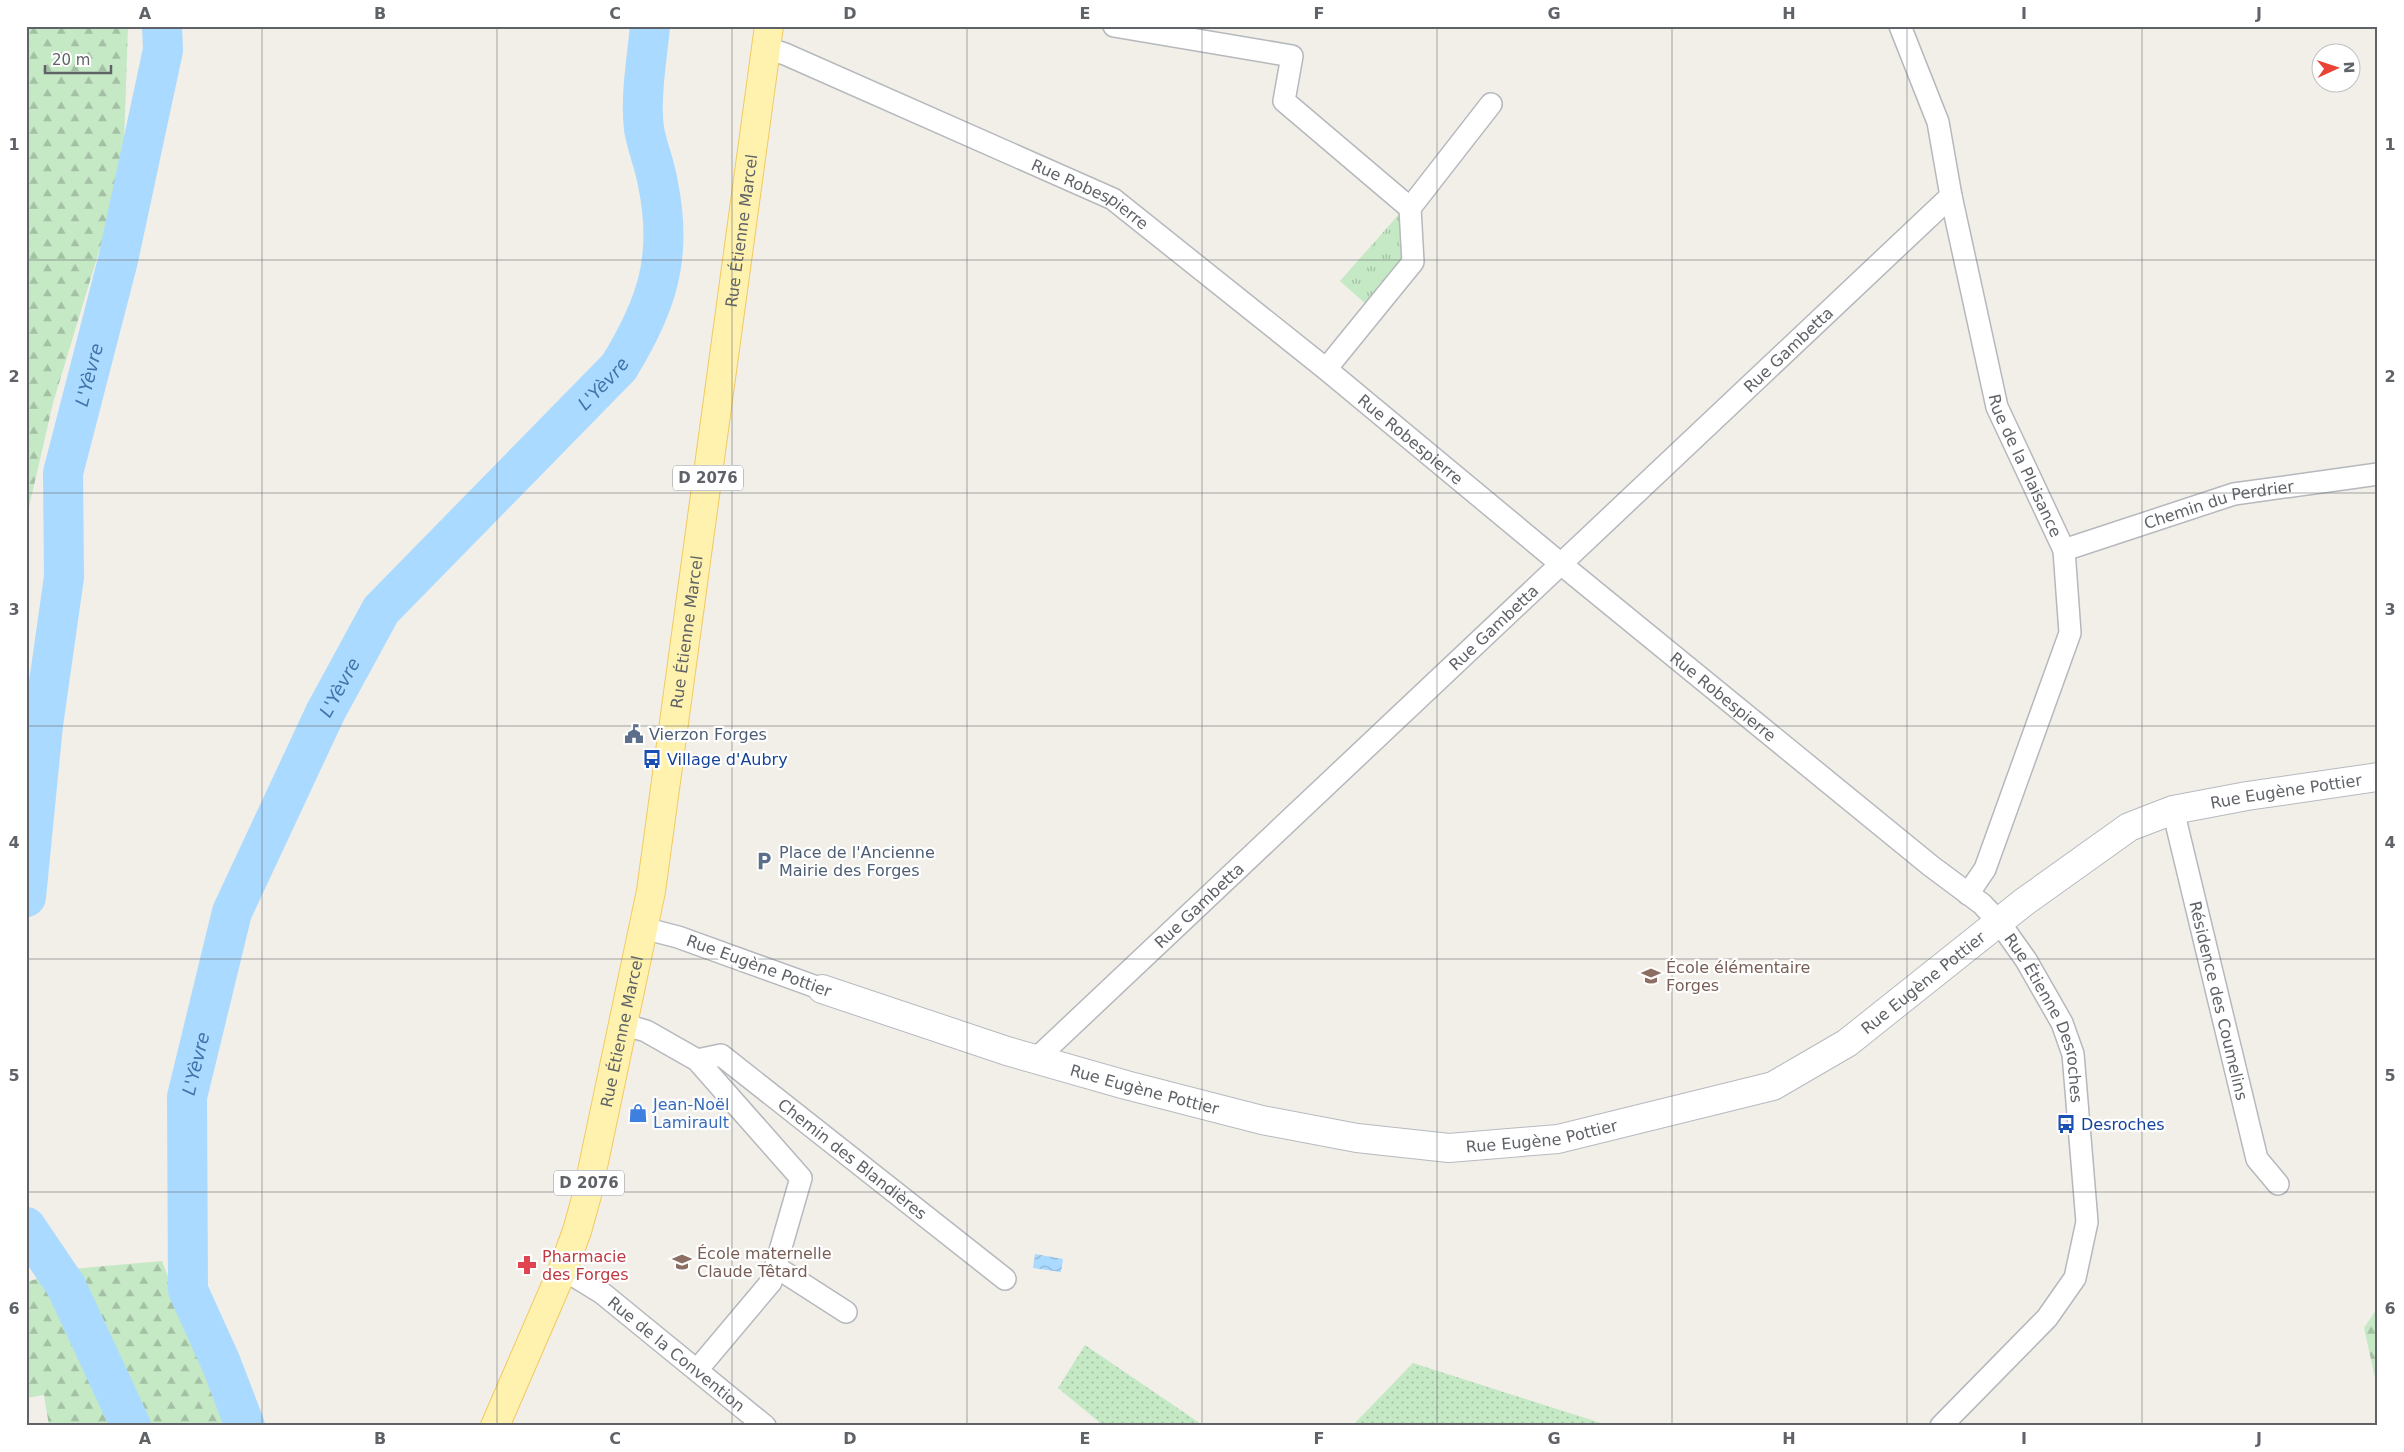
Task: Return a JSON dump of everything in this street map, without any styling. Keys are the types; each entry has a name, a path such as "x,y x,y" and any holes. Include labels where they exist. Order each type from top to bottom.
{"main road":[{"name":"Rue Étienne Marcel","path":"495,1426 563,1269 587,1196 651,891 688,635 768,37"}],"street":[{"path":"1114,26 1292,56 1284,101 1410,208"},
{"name":"Rue de la Plaisance","path":"1900,26 1938,122 1951,196 1997,407 2064,550 2070,633 1985,869 1968,894"},
{"name":"Rue Robespierre","path":"768,37 785,54 1113,199 1326,369 1561,564 1982,904 1999,922"},
{"path":"1326,369 1413,262 1410,208 1491,104"},
{"name":"Rue Gambetta","path":"1036,1059 1951,196"},
{"name":"Chemin du Perdrier","path":"2064,550 2234,494 2378,474"},
{"name":"Rue Eugène Pottier","path":"643,928 678,937 822,989 1036,1059 1126,1085 1262,1120 1356,1138 1449,1148 1558,1139 1773,1086 1847,1043 2024,902 2129,827 2174,810 2248,796 2378,777"},
{"name":"Résidence des Coumelins","path":"2174,810 2257,1159 2278,1184"},
{"name":"Rue Étienne Desroches","path":"1941,1426 2047,1318 2075,1278 2086,1222 2073,1054 2062,1023 2026,960 1999,922"},
{"path":"622,1024 646,1030 697,1060 801,1178 771,1282 697,1370"},
{"name":"Chemin des Blandières","path":"697,1060 721,1055 1005,1279"},
{"path":"776,1267 846,1312"},
{"name":"Rue de la Convention","path":"563,1269 602,1293 765,1426"}],"green space":[{"path":"26,26 128,26 123,172 53,403 26,520"},
{"path":"1401,212 1408,256 1368,306 1340,281"},
{"path":"162,1261 225,1426 49,1426 44,1395 26,1398 26,1282 72,1269"},
{"path":"2378,1307 2378,1391 2364,1328"},
{"path":"1085,1345 1204,1426 1104,1426 1058,1388"},
{"path":"1413,1363 1610,1426 1352,1426"}],"water":[{"path":"1035,1254 1063,1259 1061,1272 1033,1268"}],"waterway":[{"name":"L'Yèvre","path":"26,737 43,725 64,577 63,473 118,260 163,50 162,26"},
{"name":"L'Yèvre","path":"245,1426 221,1363 188,1290 187,1097 232,912 326,711 381,610 619,367 643,323 658,280 664,235 658,184 645,136 643,116 643,91 650,26"},
{"name":"L'Yèvre","path":"26,897 43,725"},
{"name":"L'Yèvre","path":"26,1227 66,1286 131,1426"}],"place":[{"name":"Vierzon Forges","path":"634,734"},
{"name":"Village d'Aubry","path":"652,759"},
{"name":"Place de l'Ancienne Mairie des Forges","path":"764,861"},
{"name":"École élémentaire Forges","path":"1651,976"},
{"name":"Jean-Noël Lamirault","path":"638,1113"},
{"name":"Desroches","path":"2066,1124"},
{"name":"École maternelle Claude Têtard","path":"682,1262"},
{"name":"Pharmacie des Forges","path":"527,1265"}]}
